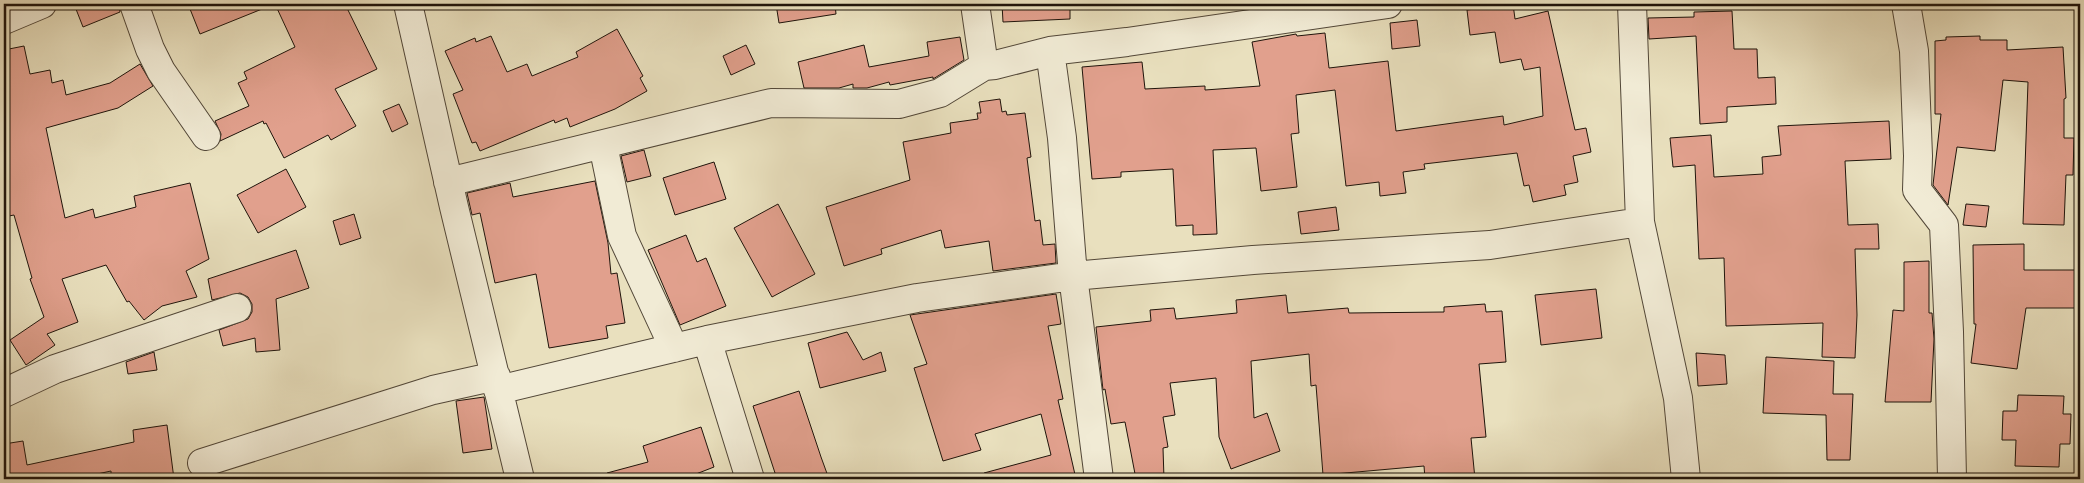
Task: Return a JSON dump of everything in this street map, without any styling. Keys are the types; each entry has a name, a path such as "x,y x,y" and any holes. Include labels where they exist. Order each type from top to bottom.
{"street":[{"path":"4,20 42,4"},
{"path":"134,4 150,49 161,72 206,136"},
{"path":"408,4 448,182 520,479"},
{"path":"975,4 984,66"},
{"path":"448,182 771,103 899,104 940,93 984,66 1050,51 1127,42 1388,4"},
{"path":"1632,4 1640,222 1678,398 1686,479"},
{"path":"1906,4 1914,51 1918,156 1917,190 1944,225 1949,332 1952,479"},
{"path":"1050,51 1062,138 1073,276 1099,479"},
{"path":"603,145 622,236 674,348"},
{"path":"202,463 433,390 497,383 917,298 1073,276 1253,260 1490,245 1640,222"},
{"path":"4,393 55,369 237,308"},
{"path":"708,340 750,479"}],"building":[{"path":"74,4 119,4 120,12 83,27"},
{"path":"188,4 272,4 272,5 200,34"},
{"path":"275,4 345,4 377,69 335,89 356,126 331,140 328,135 284,158 266,123 264,124 263,121 220,141 221,134 215,121 249,106 238,83 247,79 244,72 295,47"},
{"path":"776,4 835,4 836,14 779,23"},
{"path":"1002,4 1070,4 1070,19 1003,22"},
{"path":"1513,4 1515,19 1548,11 1575,130 1586,128 1591,152 1573,156 1578,182 1564,185 1566,195 1533,202 1529,185 1524,186 1517,153 1424,164 1425,169 1403,172 1406,193 1380,196 1379,182 1346,186 1335,90 1296,95 1299,133 1291,134 1297,187 1261,191 1256,148 1213,150 1217,234 1193,235 1193,225 1176,226 1173,169 1121,172 1121,177 1092,179 1082,67 1142,62 1145,89 1205,86 1205,90 1260,86 1252,42 1296,34 1297,36 1325,33 1329,68 1388,61 1396,131 1503,116 1504,125 1543,116 1540,67 1524,70 1521,59 1500,63 1495,32 1470,35 1467,10"},
{"path":"1732,11 1734,49 1757,49 1758,78 1775,77 1776,104 1727,107 1727,122 1700,124 1696,36 1649,39 1648,18 1694,17 1694,12"},
{"path":"1417,20 1420,46 1392,49 1390,23"},
{"path":"617,29 643,76 640,78 647,91 615,109 570,127 567,118 555,123 554,120 480,151 476,142 472,143 453,94 463,90 445,51 475,38 476,42 491,36 507,72 527,64 532,76 578,57 576,52"},
{"path":"1980,36 1980,40 2007,40 2007,50 2063,47 2066,98 2064,99 2064,138 2074,138 2073,175 2066,175 2064,225 2023,224 2028,82 2003,80 1995,151 1957,147 1948,205 1933,185 1941,114 1935,114 1935,41 1946,40 1946,37"},
{"path":"960,37 964,60 933,79 933,77 890,85 889,82 867,88 853,88 853,84 839,88 804,88 798,62 864,45 869,67 929,56 927,42"},
{"path":"746,45 755,64 731,75 723,56"},
{"path":"24,46 30,74 50,70 52,83 63,80 66,95 110,83 140,64 153,86 118,108 46,128 65,218 93,209 95,218 136,207 134,196 190,183 209,259 186,271 197,297 162,306 144,320 129,301 127,302 106,265 62,279 78,322 47,334 55,345 26,365 10,340 44,317 30,279 32,278 14,215 9,216 4,193 4,50"},
{"path":"1000,99 1002,112 1006,111 1007,115 1025,113 1031,157 1027,158 1035,221 1040,220 1043,245 1055,244 1056,263 993,271 989,241 945,248 941,230 881,249 882,254 844,266 826,207 910,180 903,142 951,133 950,123 978,119 977,113 981,113 979,102"},
{"path":"399,104 408,124 392,132 383,111"},
{"path":"1889,121 1891,159 1845,161 1848,225 1878,224 1879,249 1855,249 1857,315 1855,358 1822,357 1823,323 1726,326 1724,258 1699,259 1695,165 1673,167 1670,138 1711,135 1714,177 1763,174 1762,157 1781,155 1778,126"},
{"path":"644,150 651,176 627,182 621,156"},
{"path":"714,162 726,199 675,215 663,178"},
{"path":"286,169 306,207 258,233 237,195"},
{"path":"595,181 608,243 611,274 617,273 625,323 606,326 608,338 549,348 536,274 495,283 480,213 472,215 467,193 510,183 513,197"},
{"path":"778,204 815,274 772,297 734,228"},
{"path":"1966,204 1989,206 1986,227 1963,225"},
{"path":"1336,207 1339,230 1301,234 1298,212"},
{"path":"354,214 361,238 340,245 333,221"},
{"path":"686,235 697,262 706,258 726,306 680,325 648,250"},
{"path":"2024,244 2024,270 2080,270 2080,308 2026,308 2017,369 1971,363 1976,324 1974,324 1973,245"},
{"path":"296,250 309,288 276,299 280,350 256,352 255,338 223,346 219,330 248,319 252,312 252,304 248,297 240,293 212,300 208,279"},
{"path":"1929,261 1929,313 1932,313 1934,339 1931,402 1885,402 1893,310 1904,311 1904,262"},
{"path":"1596,289 1602,338 1541,345 1535,295"},
{"path":"1056,294 1061,324 1048,326 1063,399 1058,400 1076,479 985,479 984,473 1051,455 1041,414 975,434 981,450 943,461 914,368 927,364 910,315"},
{"path":"1286,295 1288,313 1348,308 1349,313 1444,312 1444,307 1485,304 1486,312 1502,311 1506,362 1479,364 1486,437 1471,438 1475,479 1425,479 1424,466 1323,475 1316,385 1311,386 1309,354 1251,361 1254,418 1267,413 1280,451 1231,469 1219,437 1216,378 1170,383 1175,415 1163,417 1168,447 1163,448 1164,479 1136,479 1125,422 1111,424 1105,389 1103,390 1096,327 1151,321 1150,310 1174,308 1176,319 1237,313 1236,300"},
{"path":"847,332 863,360 881,352 886,371 820,388 808,343"},
{"path":"154,352 157,370 128,374 126,362"},
{"path":"1696,353 1725,355 1727,384 1698,386"},
{"path":"1766,357 1834,361 1833,394 1853,394 1850,460 1827,460 1826,415 1763,413"},
{"path":"799,391 829,479 777,479 753,406"},
{"path":"2018,395 2064,396 2063,414 2071,414 2070,444 2060,444 2059,467 2015,466 2016,440 2002,440 2003,411 2017,411"},
{"path":"484,397 492,449 463,453 456,401"},
{"path":"167,425 174,479 111,479 111,471 74,479 4,479 4,444 23,441 27,465 134,442 133,430"},
{"path":"701,427 714,467 696,474 698,479 608,479 607,473 648,462 643,446"}]}
